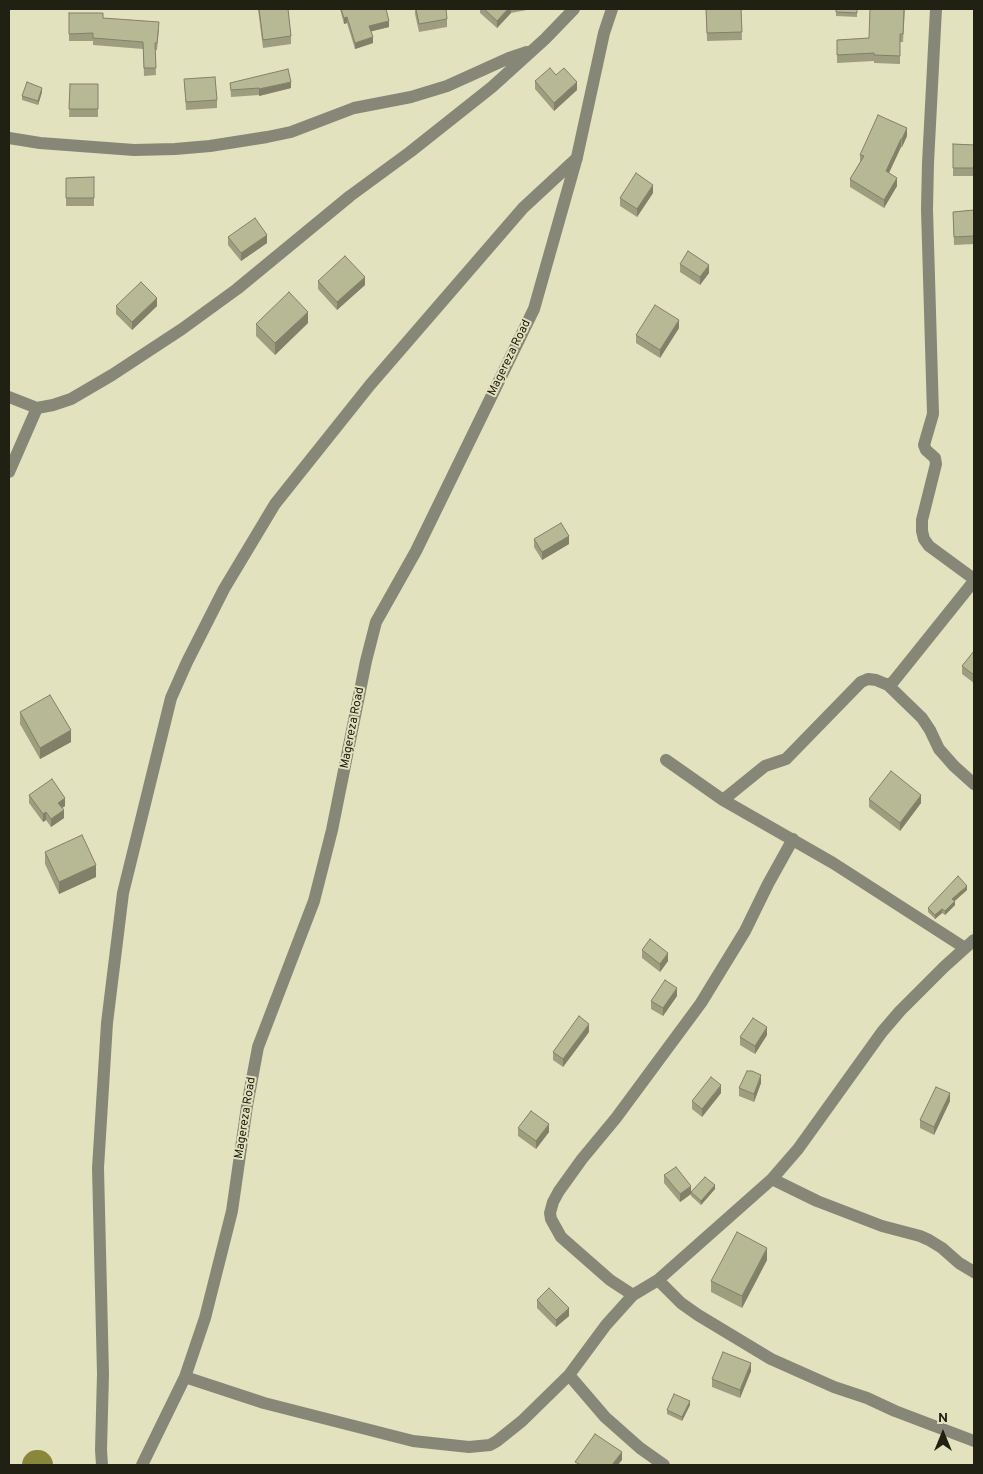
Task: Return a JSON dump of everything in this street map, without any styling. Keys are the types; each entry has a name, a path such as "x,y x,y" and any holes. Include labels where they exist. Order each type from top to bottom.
{"street":[{"path":"9,397 36,408 53,406 70,399 112,375 237,289 350,196 492,88 560,25 574,9"},
{"name":"Magereza Road","path":"142,1465 185,1377 205,1318 232,1211 247,1106 258,1047 314,901 332,830 366,661 376,622 416,552 534,309 577,157 604,33 612,9"},
{"path":"888,685 893,682 974,580 929,546 924,539 922,531 922,520 936,464 935,458 924,446 933,414 927,190 936,9"},
{"path":"9,138 40,143 134,150 201,147 266,137 291,132 354,108 411,97 447,86 531,50"},
{"path":"102,1465 104,1374 98,1168 107,1023 123,893 171,698 224,589 275,504 370,385 523,208 577,157"},
{"path":"9,472 36,408"},
{"path":"723,800 765,766 786,759 861,682 868,679 888,685 922,718 939,749 974,784"},
{"path":"185,1377 264,1403 413,1440 469,1447 490,1445 502,1437 569,1375 606,1325 633,1295 658,1280 772,1179 803,1142 900,1010 970,944 793,839 723,800 666,760"},
{"path":"633,1295 617,1285 560,1237 551,1219 550,1213 553,1202 578,1165 616,1118 701,1004 745,932 768,884 793,839"},
{"path":"772,1179 809,1197 873,1222 924,1238 942,1248 959,1263 974,1272"},
{"path":"658,1280 681,1303 698,1315 770,1359 834,1387 867,1398 895,1411 974,1441"},
{"path":"569,1375 605,1417 640,1448 664,1465"}],"building":[{"path":"259,9 288,9 291,36 263,40"},
{"path":"341,9 386,9 389,21 369,26 373,37 355,43 347,17 344,18"},
{"path":"416,9 446,9 447,19 419,24"},
{"path":"484,9 508,9 497,21"},
{"path":"706,9 741,9 742,32 707,33"},
{"path":"836,9 857,9 857,13 836,12"},
{"path":"870,9 904,9 903,34 900,34 900,56 874,55 874,53 837,55 837,40 869,38"},
{"path":"69,13 103,13 103,18 159,22 157,43 155,43 156,68 144,68 143,42 93,38 93,33 69,34"},
{"path":"550,68 556,75 564,68 577,82 554,103 535,81"},
{"path":"288,69 291,82 259,89 231,90 230,83"},
{"path":"215,77 217,100 186,102 184,79"},
{"path":"27,82 42,88 38,101 22,96"},
{"path":"70,84 98,84 98,109 69,109"},
{"path":"878,115 907,128 886,171 897,178 884,200 850,179 864,156 860,155"},
{"path":"953,144 974,145 974,168 953,168"},
{"path":"636,173 653,185 637,209 620,198"},
{"path":"94,177 94,198 66,198 66,178"},
{"path":"974,210 974,236 954,237 953,212"},
{"path":"255,218 267,235 241,253 228,237"},
{"path":"688,251 709,265 700,277 680,264"},
{"path":"345,256 365,277 337,302 318,281"},
{"path":"141,282 157,298 132,322 116,306"},
{"path":"289,292 308,312 275,343 256,324"},
{"path":"655,305 679,320 660,350 636,335"},
{"path":"561,523 569,536 542,552 534,539"},
{"path":"974,651 974,675 962,666"},
{"path":"50,695 71,730 40,748 20,712"},
{"path":"891,771 921,795 900,823 869,799"},
{"path":"52,779 65,798 58,803 64,810 51,819 46,812 43,814 29,795"},
{"path":"82,835 96,865 59,882 45,852"},
{"path":"958,876 967,886 952,899 955,901 945,911 942,909 935,915 928,908"},
{"path":"650,939 668,953 660,964 642,950"},
{"path":"665,980 677,988 663,1008 651,1001"},
{"path":"579,1016 589,1024 563,1059 553,1052"},
{"path":"753,1018 767,1027 755,1046 740,1037"},
{"path":"747,1071 761,1075 754,1094 739,1088"},
{"path":"711,1077 721,1085 702,1109 692,1101"},
{"path":"936,1087 950,1093 934,1127 920,1120"},
{"path":"531,1111 549,1124 536,1141 518,1128"},
{"path":"676,1167 691,1186 680,1194 664,1175"},
{"path":"705,1177 715,1185 701,1201 691,1192"},
{"path":"737,1232 767,1248 742,1296 711,1281"},
{"path":"549,1288 569,1308 556,1320 537,1300"},
{"path":"723,1352 751,1363 740,1390 712,1379"},
{"path":"674,1394 690,1401 682,1417 667,1410"},
{"path":"595,1434 622,1452 612,1465 581,1465 575,1462"}]}
